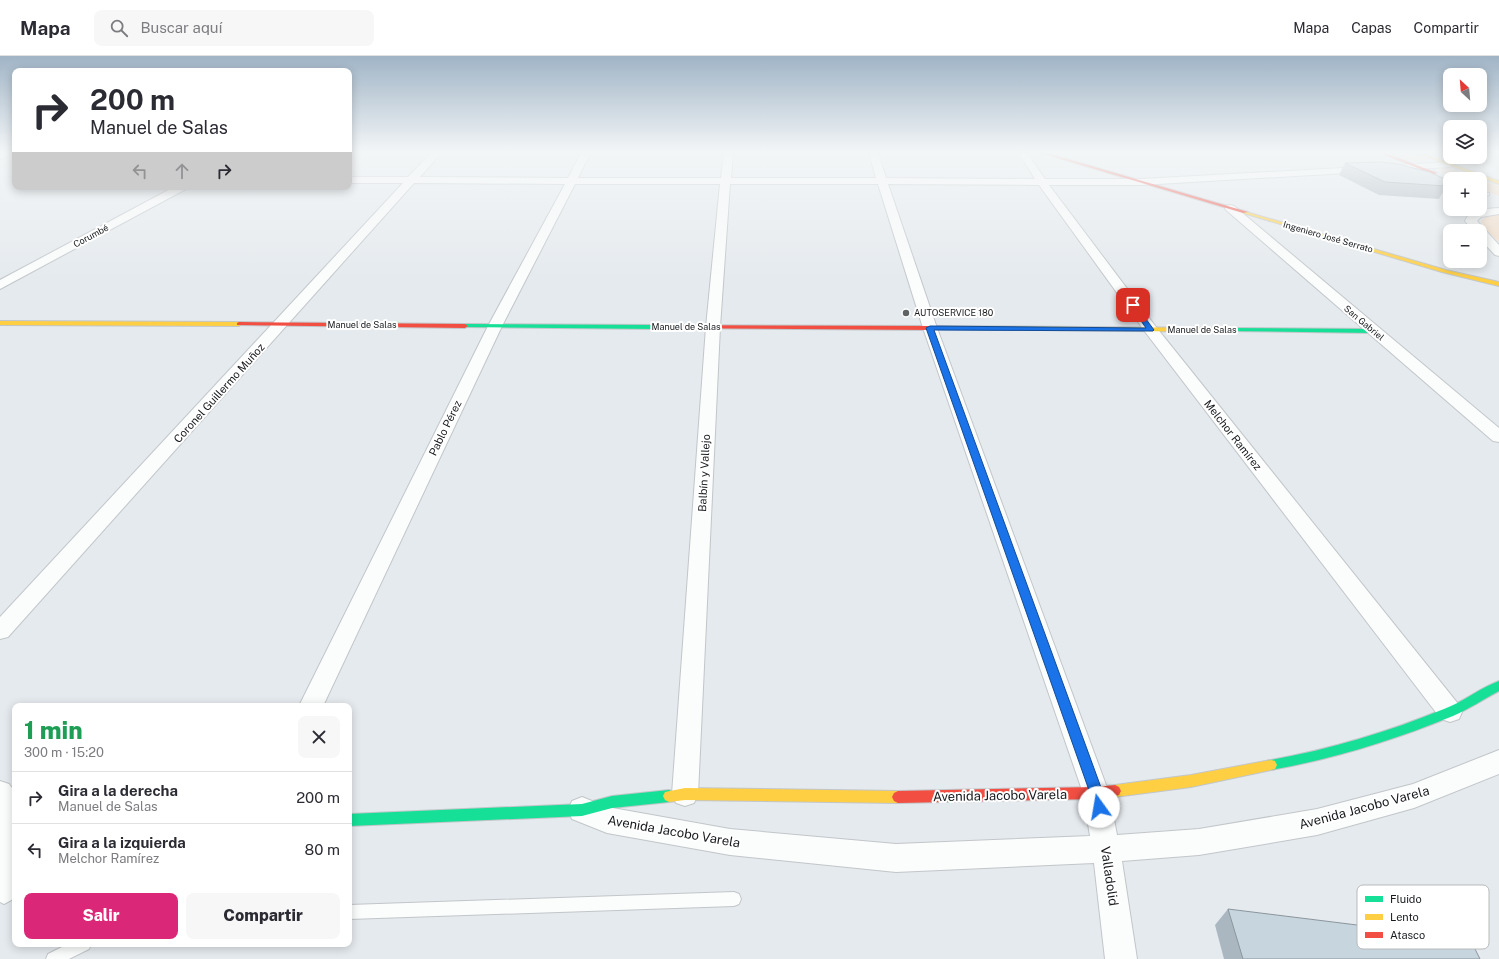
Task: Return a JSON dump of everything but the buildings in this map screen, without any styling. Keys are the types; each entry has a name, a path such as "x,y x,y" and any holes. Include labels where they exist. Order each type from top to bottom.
{"street":[{"name":"Corumbé","path":"0,285 167,195"},
{"name":"Coronel Guillermo Muñoz","path":"0,631 398,195"},
{"name":"Pablo Pérez","path":"312,703 494,326 563,195"},
{"name":"Balbín y Vallejo","path":"685,794 713,327 725,195"},
{"name":"Valladolid","path":"886,195 930,328 1096,793 1106,849 1121,959"},
{"name":"Melchor Ramírez","path":"1052,195 1151,330 1450,712"},
{"name":"Ingeniero José Serrato","path":"1186,195 1444,271 1499,284"},
{"name":"San Gabriel","path":"1230,208 1373,331 1499,436"},
{"path":"1473,224 1471,221 1472,218 1478,214 1499,211"},
{"path":"1487,240 1499,252"},
{"name":"Manuel de Salas","path":"0,323 1373,331"},
{"name":"Avenida Jacobo Varela","path":"352,820 582,810 612,802 685,794 936,797 1096,793 1190,781 1304,759 1365,744 1450,712 1499,686"},
{"name":"Avenida Jacobo Varela","path":"582,810 607,820 730,842 896,858 1106,849 1198,842 1317,822 1414,796 1499,761"},
{"path":"0,793 12,809"},
{"path":"6,888 12,838"}],"lane":[{"path":"352,912 734,899"},
{"path":"53,959 78,947"}],"shaded area":[{"path":"1499,215 1499,242 1487,231 1487,224 1482,224 1481,221 1486,217"}],"traffic: fast":[{"path":"465,326 656,327"},
{"path":"1229,330 1373,331"},
{"path":"1271,765 1304,759 1365,743 1450,712 1499,686"},
{"path":"352,820 582,810 612,802 669,796"}],"traffic: slow":[{"path":"1245,212 1444,271 1499,284"},
{"path":"0,323 239,324"},
{"path":"934,328 1229,330"},
{"path":"1115,791 1191,781 1271,765"},
{"path":"669,796 685,794 898,797"}],"traffic: jam":[{"path":"1187,195 1245,212"},
{"path":"239,324 465,326"},
{"path":"656,327 934,328"},
{"path":"898,797 1096,793 1115,791"}],"place":[{"name":"AUTOSERVICE 180","path":"906,313"}],"route":[{"path":"1099,807 1096,793 930,328 1151,330 1133,305"}]}
